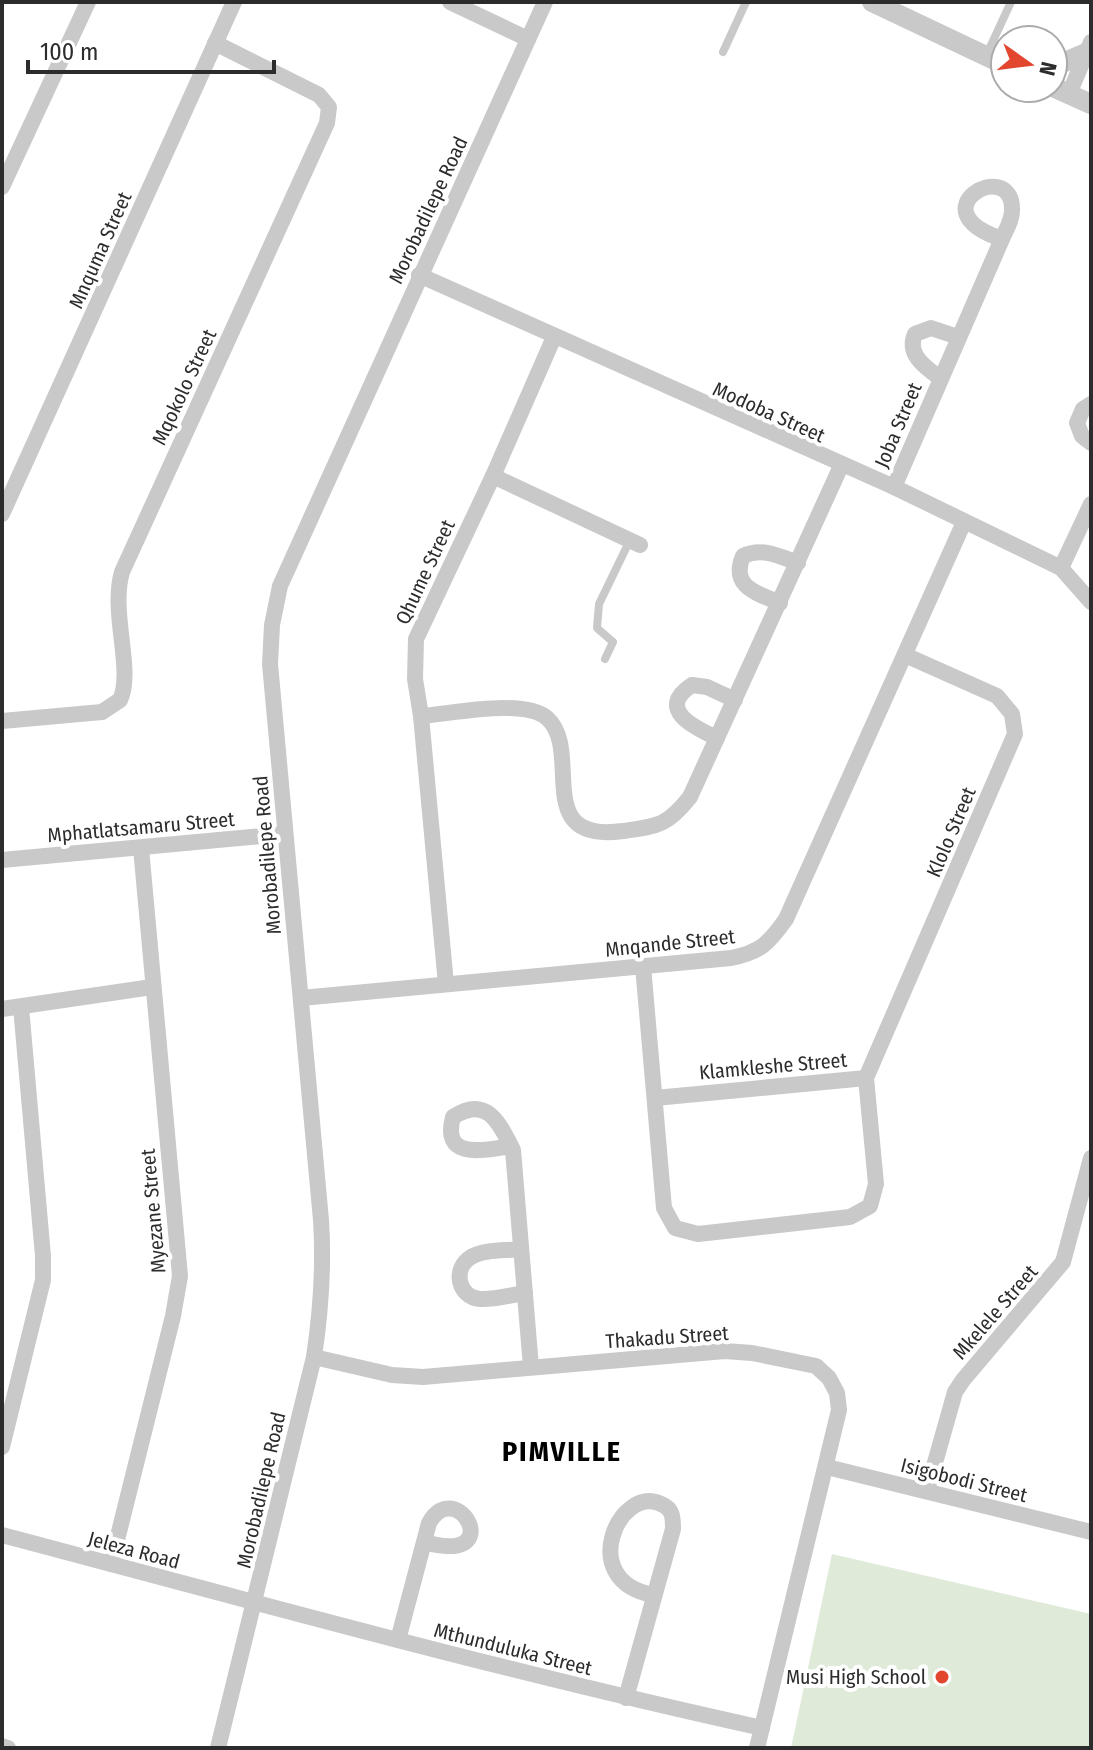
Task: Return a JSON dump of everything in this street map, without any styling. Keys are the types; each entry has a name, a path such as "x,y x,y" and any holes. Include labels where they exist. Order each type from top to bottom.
{"street":[{"path":"2,187 88,2"},
{"name":"Mnquma Street","path":"2,514 234,2"},
{"path":"450,2 528,39"},
{"name":"Morobadilepe Road","path":"218,1748 314,1357 322,1301 324,1256 284,834 270,664 272,625 280,586 545,2"},
{"path":"872,2 989,57"},
{"name":"Mqokolo Street","path":"2,721 102,712 120,700 125,681 117,599 122,572 327,123 329,107 319,95 215,43"},
{"path":"1069,58 1088,48"},
{"path":"1069,78 1088,48"},
{"path":"1069,94 1091,104"},
{"name":"Joba Street","path":"894,487 1002,239"},
{"name":"Modoba Street","path":"419,275 841,466 894,487 1061,568 1091,602"},
{"name":"Joba Street","path":"940,378 918,359 912,341 915,334 931,328 958,337"},
{"name":"Qhume Street","path":"446,984 415,679 416,639 554,337"},
{"path":"1091,404 1083,409 1077,423 1082,436 1091,443"},
{"path":"421,716 521,707 547,718 558,735 564,799 572,818 590,831 609,833 656,827 675,816 690,797 841,466"},
{"path":"493,476 635,543"},
{"path":"1061,568 1091,504"},
{"name":"Mnqande Street","path":"301,998 752,954 770,941 786,919 964,522"},
{"path":"780,603 749,589 740,579 739,567 743,556 754,551 767,552 798,563"},
{"name":"Klolo Street","path":"866,1078 1015,734 1012,714 997,696 905,655"},
{"path":"717,738 688,724 680,715 677,703 682,692 692,685 707,687 735,700"},
{"name":"Mphatlatsamaru Street","path":"2,860 284,834"},
{"path":"2,847 2,860"},
{"name":"Myezane Street","path":"111,1564 173,1316 180,1276 141,848"},
{"name":"Klamkleshe Street","path":"643,966 664,1208 675,1228 698,1234 850,1217 870,1206 876,1184 866,1078 655,1098"},
{"path":"2,1009 152,987"},
{"path":"2,1447 43,1280 21,1007"},
{"path":"511,1146 531,1367"},
{"name":"Mkelele Street","path":"927,1491 955,1392 1063,1262 1091,1158"},
{"path":"521,1249 482,1253 469,1258 461,1268 459,1280 469,1296 481,1299 525,1293"},
{"name":"Thakadu Street","path":"314,1357 392,1375 423,1377 725,1351 752,1353 816,1366 829,1378 837,1393 839,1410 757,1748"},
{"name":"Isigobodi Street","path":"827,1467 1091,1532"},
{"path":"626,1698 673,1529 674,1515 668,1508 651,1500 641,1501 624,1513 617,1524 611,1551 612,1567 620,1580 637,1592 653,1595"},
{"name":"Jeleza Road","path":"2,1535 255,1604"},
{"path":"398,1640 424,1542"},
{"name":"Mthunduluka Street","path":"255,1604 626,1698 762,1728"},
{"path":"2,1746 8,1748"}],"lane":[{"path":"723,52 746,2"},
{"path":"1005,24 1011,2"},
{"path":"605,659 613,642 597,628 598,609 635,543"}],"green space":[{"name":"Musi High School","path":"832,1554 1091,1614 1091,1748 791,1748"}],"place":[{"name":"Musi High School","path":"942,1677"}],"district":[{"name":"PIMVILLE","path":"562,1451"}]}
